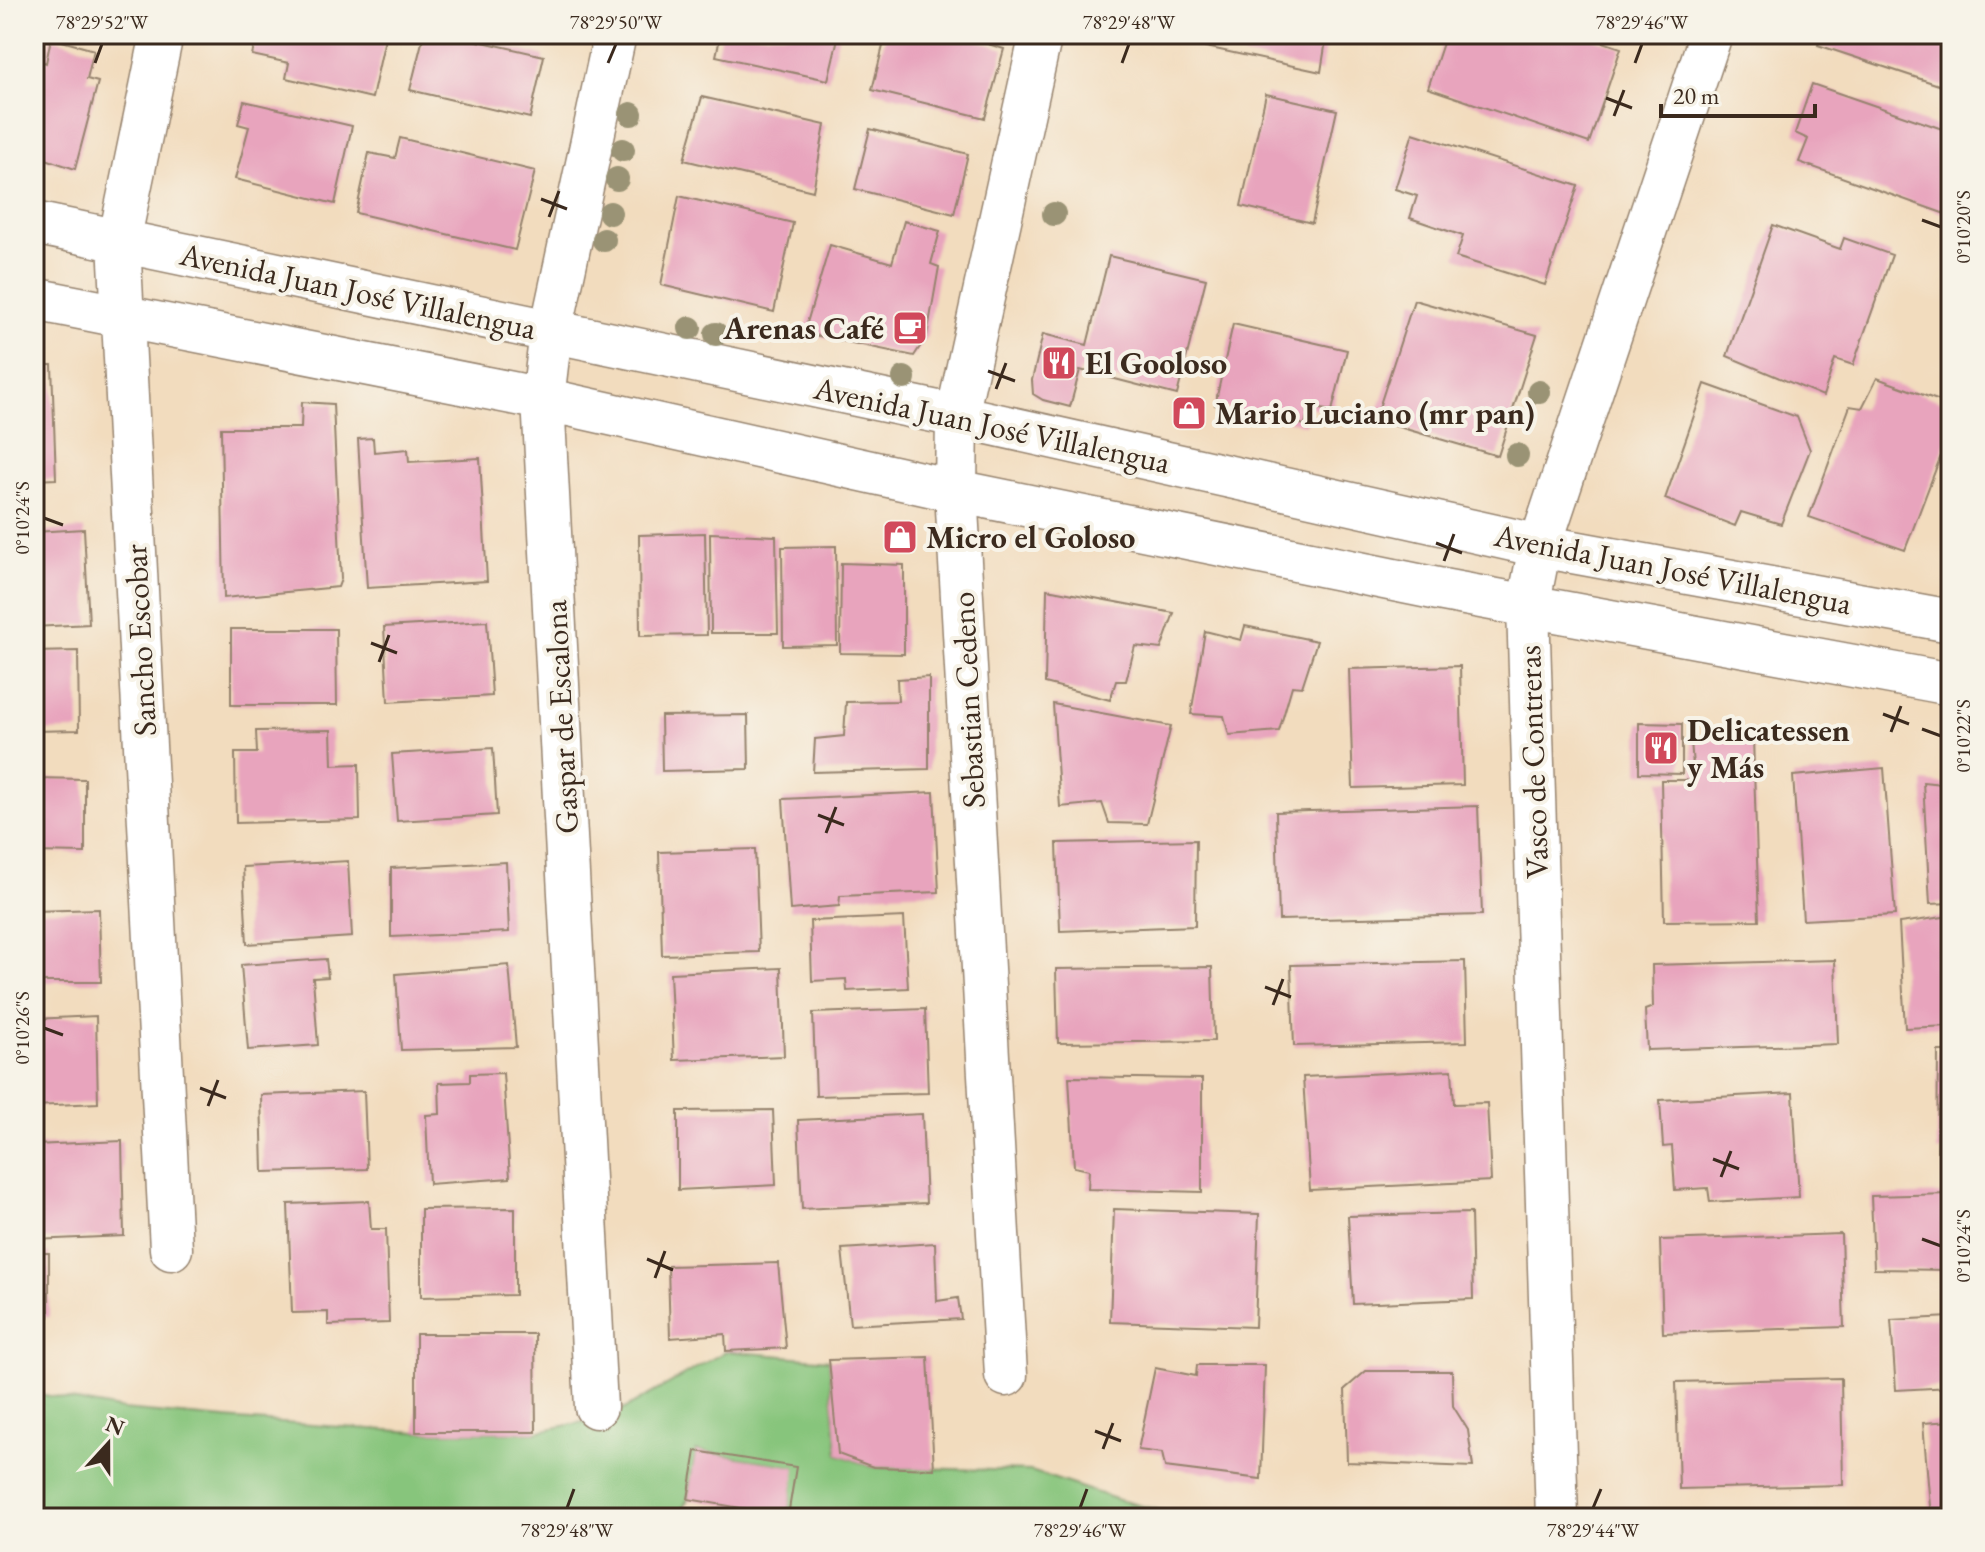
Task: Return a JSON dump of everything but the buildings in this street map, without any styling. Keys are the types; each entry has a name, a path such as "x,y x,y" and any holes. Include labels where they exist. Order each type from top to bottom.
{"street":[{"name":"Sancho Escobar","path":"162,34 119,242 171,1249"},
{"name":"Gaspar de Escalona","path":"596,1407 543,399 551,331 615,34"},
{"name":"Sebastian Cedeno","path":"1006,1375 956,491 957,416 1041,34"},
{"name":"Vasco de Contreras","path":"1557,1518 1528,607 1540,546 1711,34"},
{"name":"Avenida Juan José Villalengua","path":"34,223 957,416 1540,546 1951,621"},
{"name":"Avenida Juan José Villalengua","path":"34,299 123,319 543,399 956,491 1528,607 1951,684"}],"green space":[{"path":"726,1351 829,1360 838,1454 873,1467 1031,1471 1119,1500 1189,1518 793,1518 788,1516 795,1467 696,1451 688,1499 677,1518 82,1518 34,1507 34,1393 123,1410 237,1420 416,1432 535,1432 612,1416"}],"place":[{"name":"Arenas Café","path":"910,328"},
{"name":"El Gooloso","path":"1059,363"},
{"name":"Mario Luciano (mr pan)","path":"1189,413"},
{"name":"Micro el Goloso","path":"900,537"},
{"name":"Delicatessen y Más","path":"1661,748"}]}
